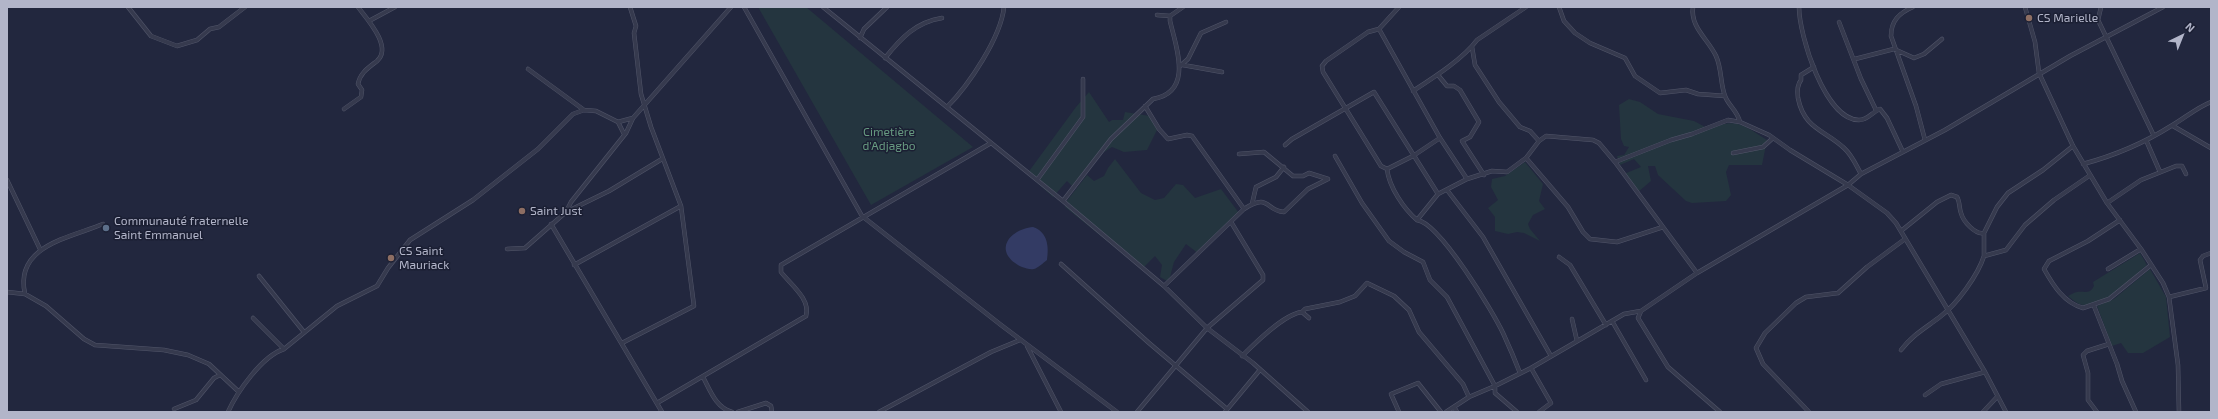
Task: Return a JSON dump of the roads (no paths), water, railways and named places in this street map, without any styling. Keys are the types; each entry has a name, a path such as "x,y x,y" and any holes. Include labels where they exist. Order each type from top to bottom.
{"street":[{"path":"128,7 151,36 177,46 197,40 210,29 219,27 245,7"},
{"path":"344,109 361,96 362,90 358,84 359,79 367,67 378,60 381,53 381,42 369,21 358,7"},
{"path":"369,21 395,7"},
{"path":"622,343 694,306 681,206 669,171 662,159 641,94 634,33 636,26 630,7"},
{"path":"566,212 571,202 624,134 633,118 645,106 709,30 731,7"},
{"path":"744,7 862,216 1020,340 1117,412"},
{"path":"823,7 1063,201 1164,286 1207,328 1253,363 1260,371 1308,412"},
{"path":"860,38 864,29 887,7"},
{"path":"947,106 985,57 1002,19 1004,7"},
{"path":"1157,15 1170,16 1183,7"},
{"path":"1387,169 1382,166 1344,108 1323,72 1322,66 1368,32 1379,29 1399,7"},
{"path":"1413,91 1438,76 1472,48 1477,40 1526,7"},
{"path":"1559,7 1564,21 1575,33 1590,43 1625,58 1635,76 1660,93 1686,90 1698,94 1725,96"},
{"path":"1693,7 1692,15 1695,24 1716,56 1721,69 1725,96 1738,112 1740,122"},
{"path":"1799,7 1799,19 1803,38 1830,103 1850,119 1860,120 1867,118 1876,110 1880,109 1903,152"},
{"path":"1913,7 1896,18 1891,26 1891,36 1894,49 1916,106 1925,140"},
{"path":"2025,7 2035,42 2040,73 2073,146 2089,176 2141,249 2169,297 2178,364 2179,412"},
{"path":"2101,7 2098,20 2154,136"},
{"path":"1446,412 1469,396 1495,386 1531,368 1624,314 1641,311 1697,273 1848,185 1861,174 1925,140 2040,73 2163,7"},
{"path":"1170,16 1181,66"},
{"path":"885,58 899,42 923,22 942,18"},
{"path":"1063,201 1111,139 1153,99 1161,97 1175,87 1181,66 1201,33 1206,29 1226,22"},
{"path":"1839,22 1855,59 1861,79 1876,110"},
{"path":"1379,29 1440,138 1467,178"},
{"path":"1855,59 1894,49 1914,58 1924,54 1942,39"},
{"path":"1472,48 1475,65 1495,96 1520,127 1530,131 1539,141"},
{"path":"1181,66 1201,67 1222,72"},
{"path":"1814,66 1801,76 1797,92 1799,103 1805,116 1817,129 1846,150 1861,174"},
{"path":"528,69 584,110"},
{"path":"1438,76 1447,86 1454,86 1460,90 1479,122 1470,138 1462,141 1484,175"},
{"path":"1037,180 1083,117 1083,78"},
{"path":"1286,145 1292,139 1374,92 1438,194"},
{"path":"2083,164 2101,159 2146,140 2173,126 2197,109 2211,102"},
{"path":"1145,106 1159,129 1168,139 1187,135 1192,136 1244,209"},
{"path":"228,412 239,392 258,369 276,353 284,349 337,306 378,286 388,268 410,240 474,200 538,149 573,114 584,110 596,111 618,122 624,134"},
{"path":"618,122 633,118"},
{"path":"1615,162 1728,120 1740,122 1773,138 1848,185 1887,214 1901,231 1947,311 1985,372 2006,412"},
{"path":"2173,126 2211,148"},
{"path":"1417,220 1438,194 1467,178 1484,175 1492,171 1507,172 1526,158 1539,141 1546,136 1593,140 1599,143 1615,162 1697,273"},
{"path":"1387,169 1413,156 1440,138"},
{"path":"1733,152 1763,147 1773,138"},
{"path":"2146,140 2160,172"},
{"path":"657,403 806,316 808,310 806,304 797,290 781,272 781,265 862,216 991,143"},
{"path":"1901,350 1915,334 1947,311 1980,268 1984,256 1984,233 1997,207 2008,193 2043,170 2073,146"},
{"path":"1164,286 1244,209 1252,204 1264,202 1284,212 1308,190 1328,180 1309,173 1303,176 1293,176 1264,152 1239,154"},
{"path":"1335,156 1362,203 1389,241 1404,252 1423,262 1430,280 1447,297 1495,386 1495,393 1517,412"},
{"path":"1526,158 1568,208 1583,232 1590,239 1617,242 1663,227"},
{"path":"507,248 525,248 566,212 609,191 662,159"},
{"path":"2107,203 2141,180 2179,165 2182,166 2186,174"},
{"path":"1252,204 1256,187 1276,177 1284,167"},
{"path":"1387,169 1388,176 1408,212 1417,220 1422,221 1436,234 1470,277 1503,333 1520,373"},
{"path":"1984,256 2006,250 2025,225 2054,200 2089,176"},
{"path":"7,180 40,249"},
{"path":"1447,190 1483,237 1551,356"},
{"path":"1901,231 1937,202 1955,195 1959,200 1960,211 1964,220 1973,229 1981,234 1984,233"},
{"path":"574,265 681,206"},
{"path":"2120,220 2088,241 2046,264 2044,269 2054,286 2069,301 2083,308 2094,306 2109,300 2151,265"},
{"path":"1137,412 1174,365 1207,328 1263,280 1259,269 1231,222"},
{"path":"25,294 24,278 27,264 40,249 103,224"},
{"path":"551,224 662,412"},
{"path":"1810,412 1763,364 1756,348 1765,333 1796,303 1806,297 1838,293 1867,267 1905,239"},
{"path":"2108,269 2141,249"},
{"path":"2169,297 2206,288 2200,260 2202,256 2211,253"},
{"path":"1559,257 1570,265 1606,325"},
{"path":"1061,264 1226,411 1260,371"},
{"path":"259,276 304,332"},
{"path":"1242,356 1266,333 1294,315 1305,309 1340,302 1355,296 1367,283 1394,296 1409,310 1419,332 1463,384 1469,396"},
{"path":"7,292 25,294 53,310 84,339 95,346 164,350 188,355 209,364 239,392"},
{"path":"2094,306 2122,381 2136,412"},
{"path":"1641,311 1638,318 1641,326 1668,367 1720,412"},
{"path":"1302,312 1309,318"},
{"path":"253,318 284,349"},
{"path":"1572,319 1577,341"},
{"path":"1612,321 1646,380"},
{"path":"879,412 991,352 1020,340"},
{"path":"1026,344 1061,412"},
{"path":"2097,412 2088,400 2088,373 2083,355 2087,351 2109,344"},
{"path":"1531,368 1551,403 1539,412"},
{"path":"1925,395 1941,384 1985,372"},
{"path":"174,409 196,400 214,378 220,375"},
{"path":"703,377 717,402 725,410 732,412"},
{"path":"1399,412 1391,394 1418,383 1423,386 1441,412"},
{"path":"1983,412 1997,397"},
{"path":"738,412 766,403 771,406 772,412"},
{"path":"1454,407 1457,412"}],"water":[{"path":"1033,227 1042,232 1045,236 1048,255 1047,260 1037,268 1031,269 1022,267 1013,261 1008,255 1006,249 1010,237 1024,229"}],"place":[{"name":"CS Marielle","path":"2029,18"},
{"name":"Saint Just","path":"522,211"},
{"name":"Communauté fraternelle Saint Emmanuel","path":"106,228"},
{"name":"CS Saint Mauriack","path":"391,258"}],"park label":[{"name":"Cimetière d'Adjagbo","path":"889,139"}]}
